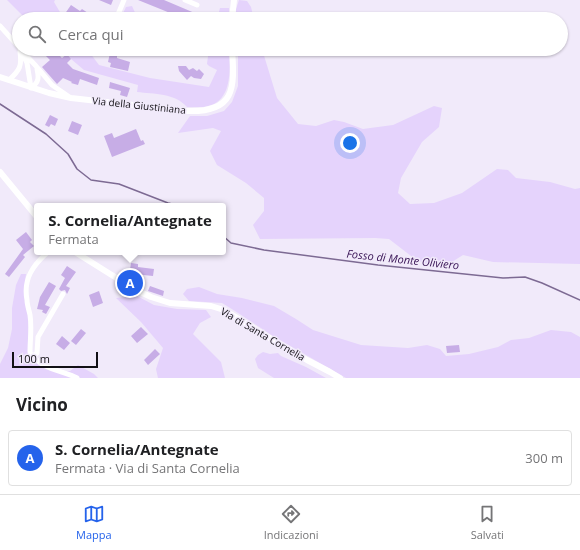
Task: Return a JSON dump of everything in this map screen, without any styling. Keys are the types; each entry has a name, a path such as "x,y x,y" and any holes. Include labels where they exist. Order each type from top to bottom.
{"street":[{"path":"119,12 124,0"},
{"path":"185,0 197,5"},
{"path":"233,12 234,0"},
{"path":"0,26 12,39"},
{"path":"10,80 19,69 21,56"},
{"path":"24,56 27,63 31,88"},
{"path":"27,56 52,85 71,98"},
{"name":"Via della Giustiniana","path":"0,77 31,88 71,98 186,111 203,111 219,106 223,103 232,88 232,56"},
{"path":"31,88 39,79 36,66"},
{"path":"0,172 34,214"},
{"path":"45,255 33,267 26,287 26,299 31,325 30,352 36,359 49,368 70,374 77,378"},
{"name":"Via di Santa Cornelia","path":"80,255 134,289 151,297 165,302 211,306 224,310 340,378"},
{"path":"34,355 38,352 38,337 63,294"}],"shaded area":[{"path":"7,0 55,0 54,2 60,12 19,12"},
{"path":"239,0 247,1 252,12 236,12"},
{"path":"132,6 135,12 124,12 126,7"},
{"path":"220,8 229,8 229,12 219,12"},
{"path":"68,56 92,56 99,65 150,78 209,87 217,70 207,64 208,56 229,56 230,67 228,85 220,100 213,105 203,107 187,107 177,99 157,94 137,92 138,85 84,70"},
{"path":"238,56 264,56 277,98 298,124 316,126 334,120 363,129 393,125 434,106 442,108 439,127 422,142 401,178 398,193 410,204 434,203 462,193 497,169 508,170 516,178 550,182 575,189 580,188 580,264 493,262 463,255 444,267 430,266 415,259 389,239 260,239 253,225 264,211 264,198 246,183 217,165 210,151 221,131 213,128 178,133 190,116 207,116 224,111 232,102 238,86"},
{"path":"21,274 26,274 24,290 29,318 28,351 30,357 56,372 70,371 78,365 98,378 0,378 0,364 8,348 12,329 12,308 16,285"},
{"path":"199,287 217,294 242,298 274,306 313,330 361,345 408,348 427,345 440,349 446,356 469,354 498,347 511,340 529,338 551,330 571,332 580,337 580,378 346,378 273,336 222,303 189,301 183,294 187,289"},
{"path":"137,296 154,305 177,309 206,310 211,317 200,323 193,334 221,362 225,378 158,378 156,369 163,348 141,322 116,298"},
{"path":"263,352 270,354 278,353 281,356 326,378 274,378 258,368 255,359"}],"building":[{"path":"99,0 113,0 111,5"},
{"path":"138,0 164,0 192,12 168,12"},
{"path":"71,5 80,11 82,9 86,12 66,12"},
{"path":"46,56 60,56 62,58 69,56 71,59 67,63 73,69 99,78 97,85 80,79 78,85 63,78 57,84 42,67 50,60"},
{"path":"109,56 117,56 117,58 130,62 128,71 110,67 111,63 108,62"},
{"path":"178,66 186,66 189,70 193,68 197,71 199,69 204,74 201,79 191,76 187,80 179,71"},
{"path":"110,82 130,88 127,97 120,95 121,91 109,88"},
{"path":"50,115 58,119 55,126 51,124 49,127 45,125"},
{"path":"72,121 82,125 78,135 68,131"},
{"path":"136,129 141,141 143,140 145,144 112,157 104,136 112,133 114,138"},
{"path":"26,232 32,240 30,242 34,246 23,255 25,257 9,277 5,274 23,249 16,240"},
{"path":"131,263 138,264 138,267 154,269 153,276 134,274 134,271 130,270"},
{"path":"67,266 76,272 66,286 70,288 67,294 65,290 61,291 59,289 65,278 61,275"},
{"path":"49,282 56,286 45,305 50,307 46,314 42,312 43,310 37,309 40,297"},
{"path":"150,286 164,291 163,296 148,291"},
{"path":"99,291 103,303 93,307 89,295"},
{"path":"141,327 148,334 137,343 131,336"},
{"path":"81,329 86,333 76,345 71,341"},
{"path":"62,336 70,343 64,350 56,344"},
{"path":"459,345 460,352 447,353 446,346"},
{"path":"155,349 160,354 148,365 144,360"}],"waterway":[{"name":"Fosso di Monte Oliviero","path":"0,104 46,134 68,154 77,169 91,180 119,184 168,203"},
{"name":"Fosso di Monte Oliviero","path":"226,239 231,243 264,250 378,265 503,278 525,277 580,300"}],"place":[{"name":"S. Cornelia/Antegnate","path":"130,283"}]}
